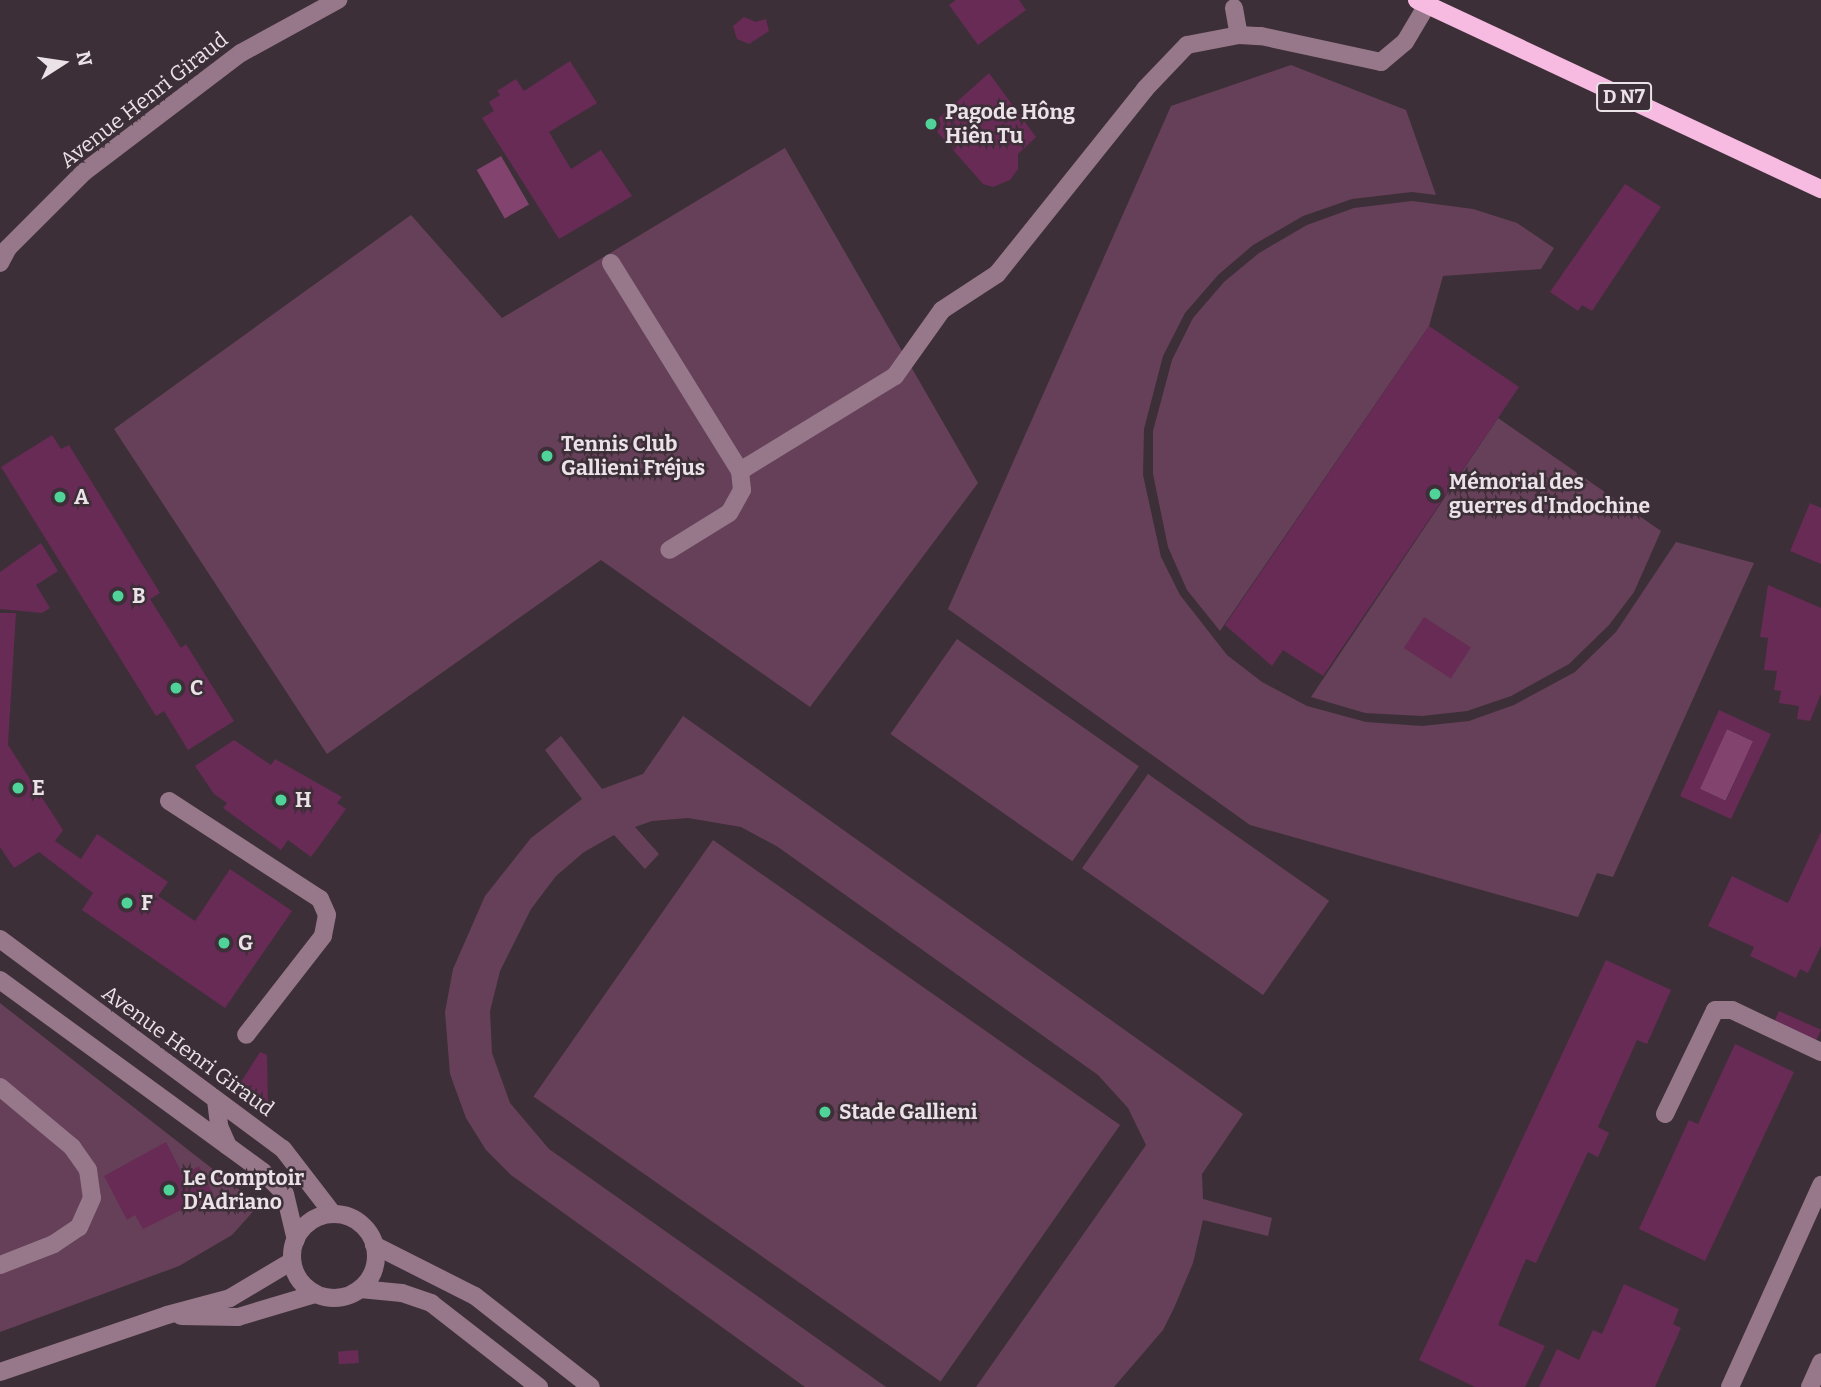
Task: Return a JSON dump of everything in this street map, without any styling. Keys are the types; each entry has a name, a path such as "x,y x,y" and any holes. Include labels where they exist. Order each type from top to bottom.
{"main road":[{"name":"D N7","path":"1422,2 1821,189"}],"street":[{"name":"Avenue Henri Giraud","path":"0,263 8,248 84,172 241,53 338,0"},
{"path":"740,471 895,376 942,310 997,274 1145,89 1187,45 1239,34 1381,62 1405,42 1422,2"},
{"path":"1234,8 1239,34"},
{"path":"611,263 740,471 742,491 729,513 669,550"},
{"path":"169,801 320,899 327,915 323,936 246,1035"},
{"name":"Avenue Henri Giraud","path":"0,939 283,1149 333,1214"},
{"path":"0,980 229,1148 285,1194 296,1240 292,1261 299,1280 315,1294"},
{"path":"1665,1114 1715,1010 1732,1010 1821,1052"},
{"path":"0,1087 72,1146 89,1170 92,1198 79,1227 54,1244 0,1265"},
{"path":"216,1100 219,1126 229,1148"},
{"path":"1730,1387 1821,1185"},
{"path":"296,1240 311,1221 333,1214 354,1220 374,1245 475,1296 591,1387"},
{"path":"360,1289 373,1269 374,1245"},
{"path":"0,1372 167,1315 230,1298 292,1261"},
{"path":"167,1315 226,1319 315,1294 338,1298 360,1289 402,1293 431,1303 539,1387"},
{"path":"1810,1387 1821,1362"}],"shaded area":[{"path":"1291,65 1406,110 1436,195 1412,192 1352,199 1303,216 1253,245 1218,275 1185,313 1163,356 1144,429 1143,475 1161,557 1180,595 1227,655 1262,682 1307,706 1366,722 1422,726 1469,721 1514,705 1575,672 1616,632 1676,542 1754,563 1613,877 1597,873 1578,917 1250,825 948,609 1171,106"},
{"name":"Tennis Club Gallieni Fréjus","path":"785,148 978,483 810,707 601,560 327,754 114,429 411,215 502,318"},
{"path":"501,156 529,204 505,218 477,170"},
{"path":"1412,201 1473,209 1517,223 1554,248 1541,269 1443,276 1429,326 1220,631 1187,590 1168,547 1153,474 1153,431 1172,360 1193,318 1224,282 1259,253 1307,225 1354,208"},
{"path":"1498,418 1661,531 1634,592 1609,625 1569,664 1511,696 1467,711 1422,716 1365,713 1311,697"},
{"path":"957,639 1139,766 1072,861 890,734"},
{"path":"683,716 1243,1114 1202,1174 1203,1199 1272,1218 1268,1236 1203,1220 1193,1263 1163,1330 1114,1387 976,1387 1146,1145 1128,1108 1098,1075 778,847 741,827 688,818 652,821 635,827 659,854 645,869 614,835 584,852 556,876 531,909 500,971 490,1011 492,1053 510,1103 549,1149 886,1387 805,1387 511,1175 486,1150 466,1118 450,1074 445,1012 453,969 485,896 531,838 582,799 545,750 561,736 602,789 643,774"},
{"path":"1727,729 1753,741 1725,801 1699,789"},
{"path":"1148,774 1329,901 1263,995 1082,868"},
{"name":"Stade Gallieni","path":"713,840 1120,1125 941,1381 533,1096"},
{"path":"0,1003 259,1205 232,1235 179,1266 0,1332"}],"building":[{"path":"956,0 1019,0 1026,10 978,45 949,5"},
{"path":"744,17 756,22 766,19 769,31 749,44 737,39 733,26"},
{"path":"570,61 597,103 549,132 571,169 601,150 632,196 559,239 482,118 494,111 489,102 500,95 497,91 516,79 524,91"},
{"path":"989,73 1036,137 1018,154 1018,169 1010,180 993,187 983,184 931,125"},
{"path":"1625,184 1661,207 1592,311 1582,305 1578,311 1550,292"},
{"path":"1429,326 1519,387 1323,676 1283,650 1272,666 1225,625"},
{"path":"52,435 61,449 69,445 160,593 150,599 181,648 186,644 234,721 188,750 164,711 156,716 1,467"},
{"path":"1810,503 1821,508 1821,564 1790,551"},
{"path":"41,543 58,571 36,585 50,608 42,613 0,609 0,572"},
{"path":"1768,585 1821,608 1821,694 1810,721 1797,719 1799,706 1779,703 1781,691 1774,690 1777,671 1764,670 1768,638 1760,637"},
{"path":"0,613 16,613 8,745 63,830 55,841 81,859 97,834 168,882 158,896 195,921 230,869 292,911 225,1008 82,910 93,893 39,852 14,868 0,847"},
{"path":"1424,617 1471,647 1451,679 1404,648"},
{"path":"1719,710 1771,734 1731,819 1680,796","holes":["1727,729 1753,741 1726,801 1700,789"]},
{"name":"H","path":"234,740 271,765 275,759 342,797 337,803 346,809 311,857 288,840 281,850 223,808 227,803 214,794 195,766"},
{"path":"1821,832 1821,946 1808,973 1800,969 1796,978 1750,956 1754,947 1708,926 1732,876 1788,903"},
{"path":"1606,960 1671,990 1647,1044 1637,1040 1598,1127 1609,1133 1598,1157 1588,1152 1536,1263 1526,1259 1498,1325 1545,1346 1525,1387 1475,1387 1419,1360"},
{"path":"1779,1011 1821,1030 1816,1042 1774,1023"},
{"path":"1735,1044 1794,1072 1705,1261 1639,1229 1689,1120 1698,1124"},
{"path":"260,1052 267,1055 268,1106 239,1085"},
{"path":"166,1142 183,1175 199,1166 213,1194 143,1229 135,1215 127,1220 104,1176"},
{"path":"1624,1284 1679,1309 1673,1324 1681,1328 1655,1387 1539,1387 1557,1349 1579,1360 1593,1330 1602,1334"},
{"path":"358,1350 359,1363 339,1364 338,1351"}],"place":[{"name":"Pagode Hông Hiên Tu","path":"931,124"},
{"name":"Tennis Club Gallieni Fréjus","path":"547,456"},
{"name":"Mémorial des guerres d'Indochine","path":"1435,494"},
{"name":"A","path":"60,497"},
{"name":"B","path":"118,596"},
{"name":"C","path":"176,688"},
{"name":"E","path":"18,788"},
{"name":"H","path":"281,800"},
{"name":"F","path":"127,903"},
{"name":"G","path":"224,943"},
{"name":"Stade Gallieni","path":"825,1112"},
{"name":"Le Comptoir D'Adriano","path":"169,1190"}]}
